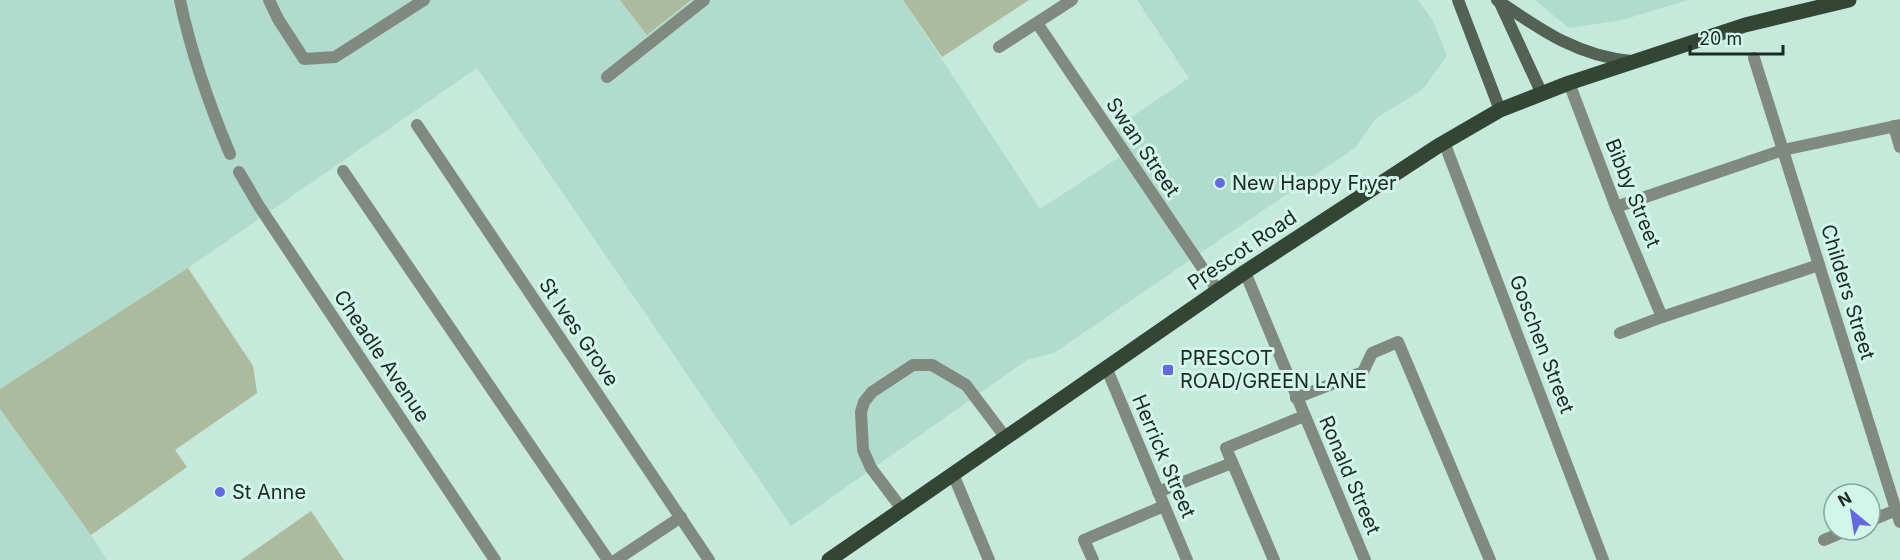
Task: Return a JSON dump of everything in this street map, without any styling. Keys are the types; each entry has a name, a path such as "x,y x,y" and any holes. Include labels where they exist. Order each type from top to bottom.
{"main road":[{"path":"1458,0 1500,110"},
{"name":"Prescot Road","path":"829,560 1245,272 1444,142 1500,110 1632,61 1745,25 1849,0"},
{"path":"1498,1 1572,47 1610,59 1632,61"},
{"path":"1498,1 1542,94"}],"street":[{"path":"180,0 206,93 230,154"},
{"path":"268,0 304,59 335,57 424,0"},
{"path":"607,77 704,0"},
{"path":"999,47 1071,0"},
{"name":"Swan Street","path":"1037,22 1218,291"},
{"name":"Childers Street","path":"1754,58 1898,516 1882,519"},
{"name":"Bibby Street","path":"1569,83 1616,207 1662,317"},
{"name":"St Ives Grove","path":"417,125 710,560"},
{"path":"1616,207 1783,150 1897,125 1900,147"},
{"name":"Goschen Street","path":"1444,142 1603,560"},
{"path":"343,171 608,560"},
{"name":"Cheadle Avenue","path":"239,172 259,206 495,560"},
{"path":"1620,333 1819,265"},
{"name":"Ronald Street","path":"1245,272 1365,560"},
{"path":"1296,398 1363,372 1372,353 1398,342 1490,560"},
{"path":"902,509 871,468 863,450 861,412 864,402 872,392 913,365 932,365 966,385 1006,438"},
{"name":"Herrick Street","path":"1106,367 1187,560"},
{"path":"1274,560 1226,448 1304,416"},
{"path":"1158,492 1232,463"},
{"path":"952,474 989,560"},
{"path":"1093,560 1084,540 1164,506"},
{"path":"616,560 681,517"}],"shaded area":[{"path":"0,0 903,0 1040,209 1124,154 1109,132 1189,78 1137,0 1418,0 1433,21 1447,56 1422,90 1376,118 1356,147 1054,353 1027,360 791,526 477,68 188,268 0,389"},
{"path":"620,0 691,0 647,35"},
{"path":"903,0 1029,0 942,57"},
{"path":"1535,0 1688,0 1622,20 1569,28"},
{"path":"188,268 253,366 257,393 175,450 187,467 91,535 0,409 0,389"},
{"path":"0,409 91,535 107,560 0,560"},
{"path":"311,511 344,560 241,560"}],"place":[{"name":"New Happy Fryer","path":"1220,183"},
{"name":"PRESCOT ROAD/GREEN LANE","path":"1168,370"},
{"name":"St Anne","path":"220,492"}]}
